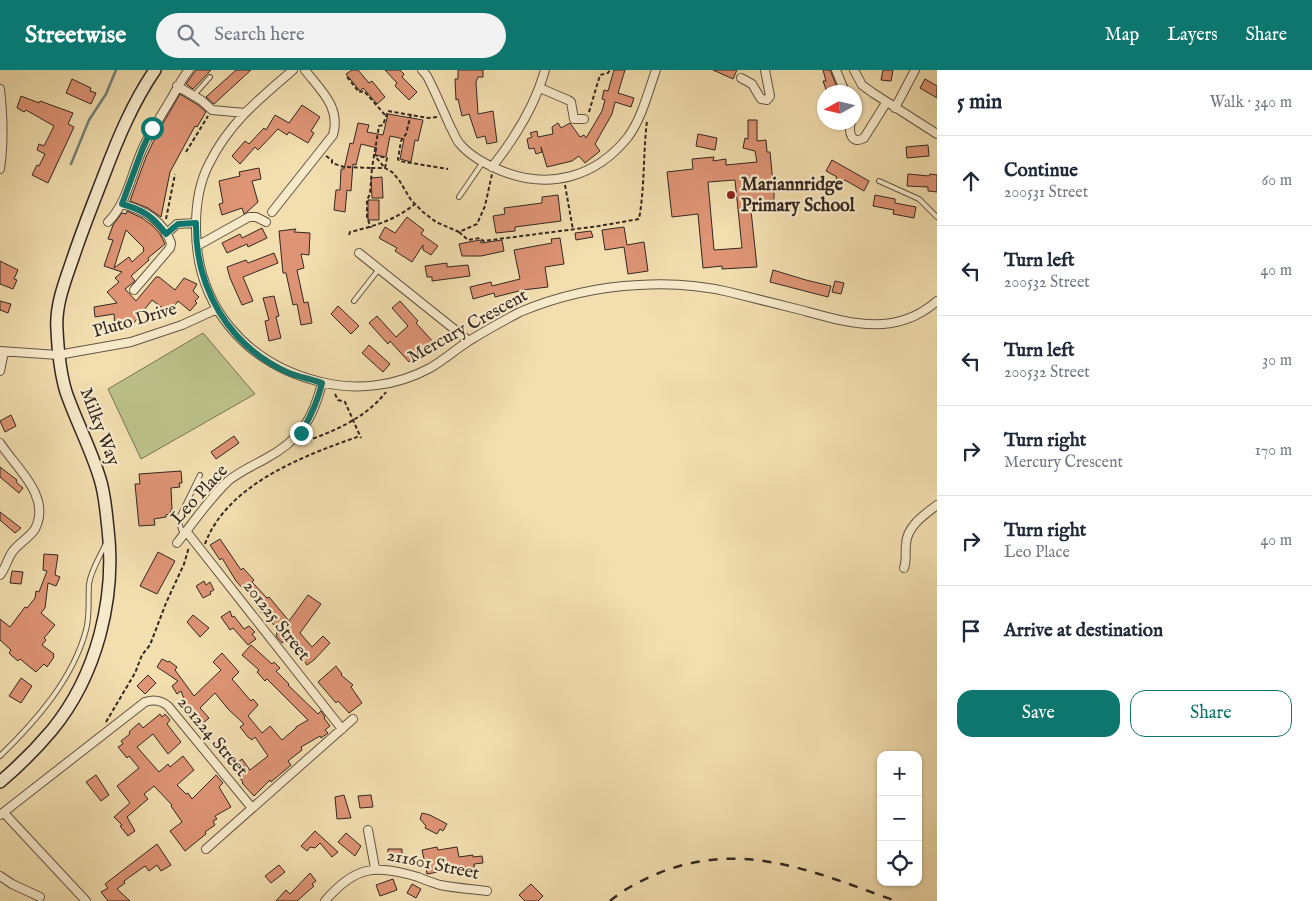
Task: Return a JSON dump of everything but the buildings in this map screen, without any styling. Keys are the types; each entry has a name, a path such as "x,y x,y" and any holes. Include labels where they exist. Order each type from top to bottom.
{"street":[{"name":"Milky Way","path":"0,782 26,760 53,729 70,704 95,650 106,612 110,581 109,537 101,482 91,450 66,391 58,355 56,327 58,307 82,233 131,110 155,70"},
{"path":"108,222 122,204 148,136 177,86 189,70"},
{"name":"Mercury Crescent","path":"293,70 228,131 208,166 198,200 196,223 200,266 207,289 217,309 239,338 259,356 290,373 322,383 346,387 392,382 429,368 469,341 520,313 555,299 577,293 621,286 654,284 701,287 867,325 893,323 905,319 921,312 937,301"},
{"path":"272,212 333,135 335,128 335,114 330,104 305,70"},
{"path":"493,167 527,116 546,70"},
{"path":"426,72 459,143 471,155 493,167 529,179 545,180 564,178 577,174 599,164 617,149 633,128 656,70"},
{"path":"741,78 752,84 762,99 767,100 770,96 765,70"},
{"path":"836,70 842,85"},
{"path":"854,70 862,84 886,103 937,134"},
{"path":"895,108 915,70"},
{"path":"177,86 201,100 212,110 245,113"},
{"path":"540,88 568,100 574,119 584,119"},
{"path":"0,89 3,118 3,152 0,169"},
{"path":"849,130 851,137 862,140 886,103"},
{"path":"122,204 142,210 153,218 170,240 170,248 134,290"},
{"path":"197,246 249,217 256,217 266,222"},
{"path":"164,231 178,224 196,223"},
{"path":"359,252 469,341"},
{"name":"Pluto Drive","path":"2,352 58,355 131,342 182,325 217,309"},
{"path":"0,371 2,352"},
{"name":"Leo Place","path":"177,543 187,535 229,480 288,444 301,433 312,415 322,383"},
{"path":"0,443 32,487 39,509 34,529 13,551 0,575"},
{"path":"904,568 906,541 909,532 918,520 937,505"},
{"name":"201225 Street","path":"187,535 203,552 342,729"},
{"name":"201224 Street","path":"2,814 145,702 153,700 162,701 168,706 252,808"},
{"path":"206,849 353,719"},
{"path":"2,814 86,901"},
{"path":"368,830 374,868"},
{"name":"211601 Street","path":"325,901 341,884 351,877 374,868 390,870 440,884 487,891"},
{"path":"0,876 12,884 40,897"}],"lane":[{"path":"193,97 210,77"},
{"path":"459,197 483,162"},
{"path":"879,181 919,200 937,217"},
{"path":"354,300 379,269"},
{"path":"187,535 179,522 180,516 200,475"},
{"path":"0,756 35,720 65,677 74,660 87,628 91,577 109,537"}],"path":[{"path":"584,119 588,117 600,74 608,73 610,70"},
{"path":"347,77 359,92 364,91 386,116"},
{"path":"374,155 384,168 392,172 400,180 406,193 415,204 436,222 458,232 468,240 480,238 483,241 573,230 639,218 643,195 647,121 644,104"},
{"path":"186,152 212,110"},
{"path":"371,228 367,217 367,200 370,194 379,126 383,126 388,111 428,118 440,117"},
{"path":"411,114 406,134 401,141 399,161 448,169"},
{"path":"319,153 332,160 332,163 344,167 384,168"},
{"path":"374,155 387,158 384,168"},
{"path":"458,232 477,224 485,206 493,167"},
{"path":"164,231 175,174"},
{"path":"564,178 573,230"},
{"path":"350,234 350,232 371,228 393,219 415,204"},
{"path":"300,444 352,421 383,396 392,382"},
{"path":"203,552 214,524 247,490 296,462 331,446 361,437 352,421 346,402 338,400 335,394"},
{"path":"101,736 107,719 150,645 166,603 184,564 187,535"}],"green space":[{"path":"203,333 255,394 141,459 108,389"}],"waterway":[{"path":"71,164 89,120 106,94 116,70"}],"railway":[{"path":"610,901 633,885 659,873 690,863 721,859 751,860 780,864 838,880 896,901"}],"place":[{"name":"Mariannridge Primary School","path":"731,195"}],"route":[{"path":"152,128 122,204 142,210 146,215 157,221 166,234 178,224 186,222 196,223 196,242 200,266 207,289 217,309 239,338 259,356 275,365 290,373 322,383 312,415 301,433"}]}
